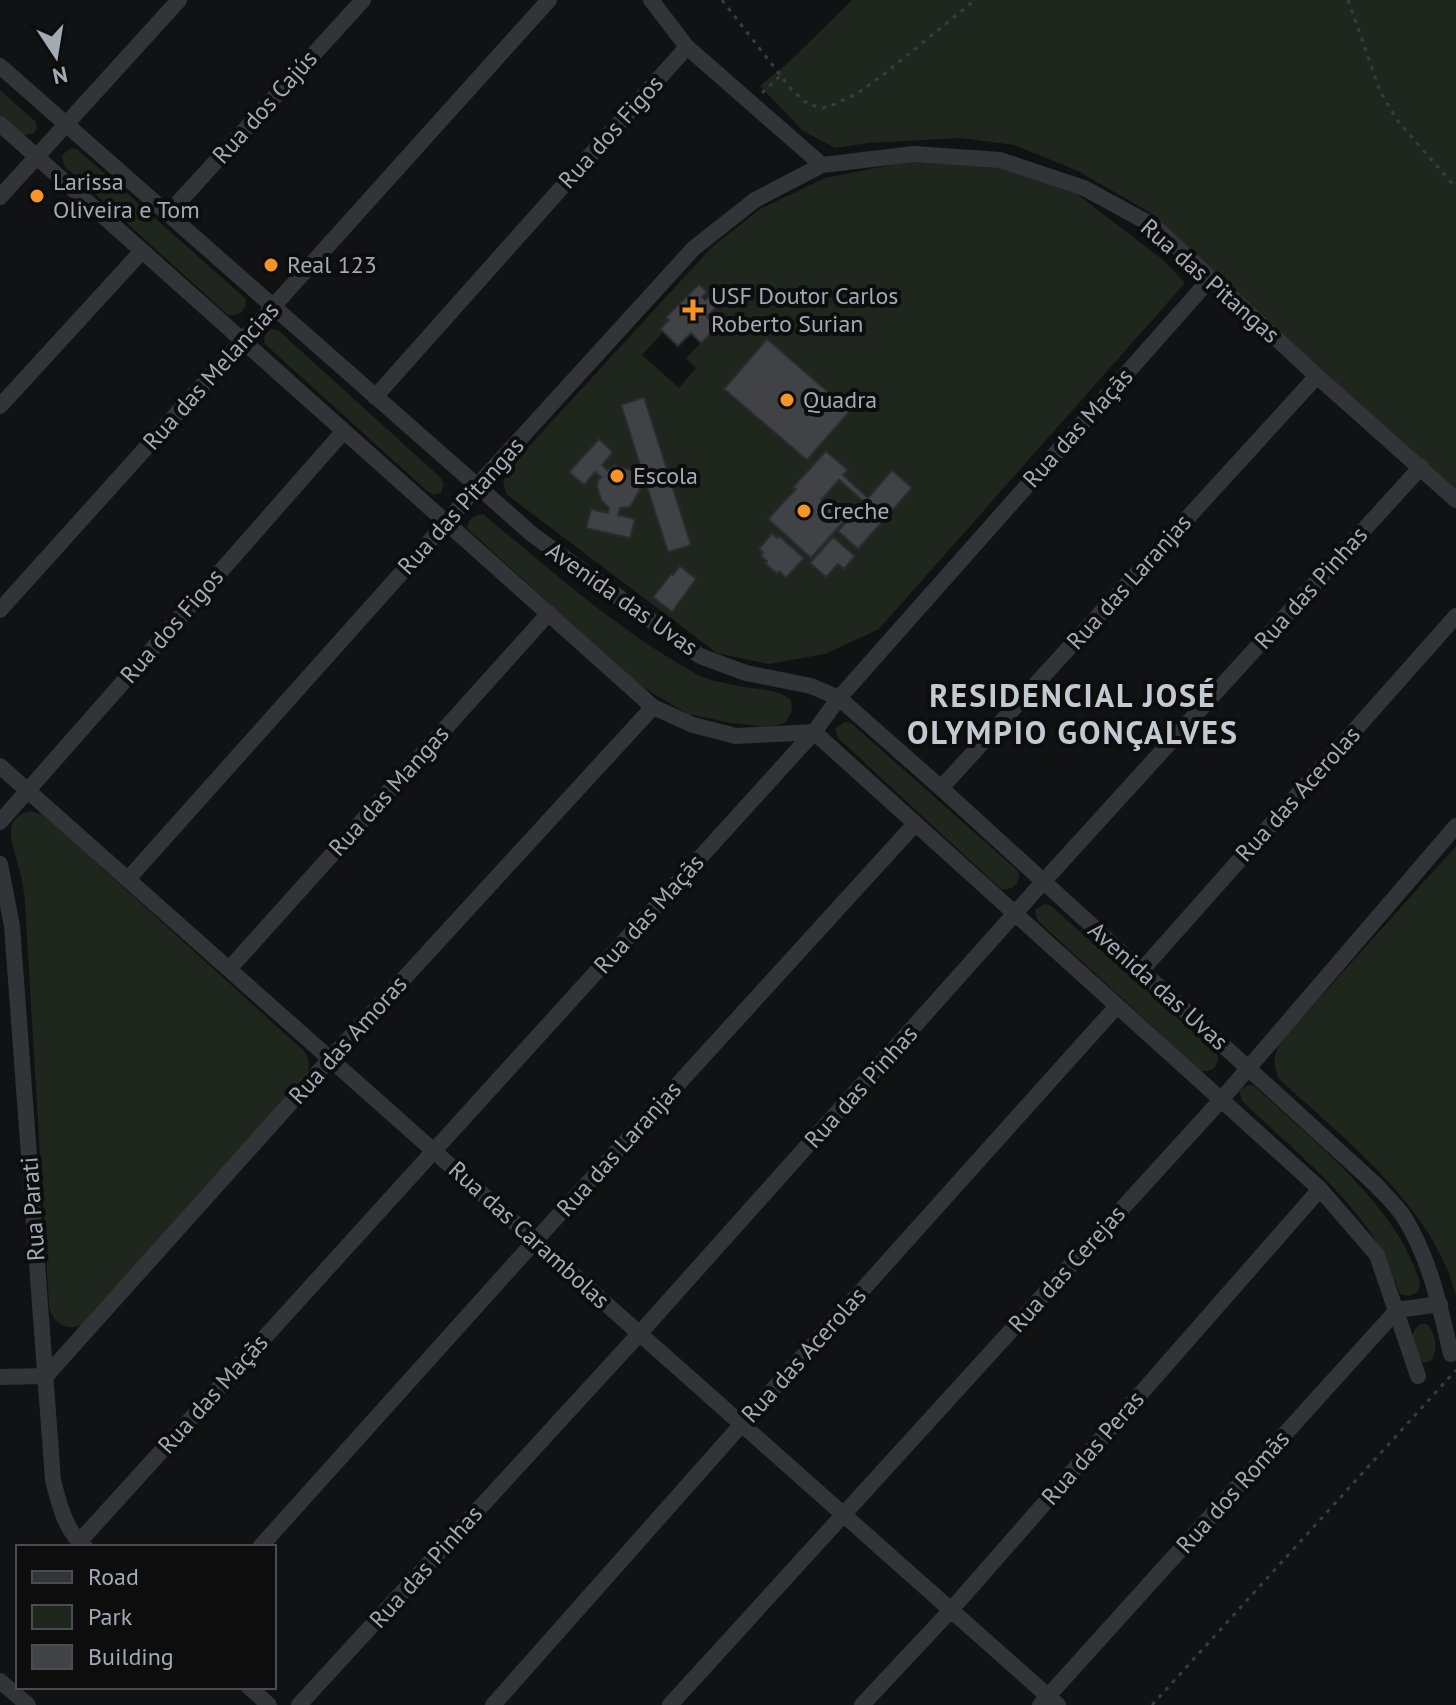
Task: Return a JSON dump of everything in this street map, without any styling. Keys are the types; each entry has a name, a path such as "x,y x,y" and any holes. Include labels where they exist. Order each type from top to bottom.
{"street":[{"path":"0,197 179,0"},
{"name":"Rua dos Cajús","path":"168,214 363,0"},
{"name":"Rua das Melancias","path":"0,610 549,0"},
{"path":"651,0 687,47 822,165"},
{"name":"Rua dos Figos","path":"375,397 687,47"},
{"name":"Avenida das Uvas","path":"0,66 533,535 700,656 746,673 811,686 839,698 941,788 1375,1184 1403,1216 1426,1261 1454,1361"},
{"name":"Avenida das Uvas","path":"0,124 653,707 693,725 736,736 814,732 1320,1189 1377,1255 1418,1376"},
{"name":"Rua das Pitangas","path":"128,879 477,486 694,248 755,200 822,165 914,154 1000,160 1084,188 1154,226 1456,500"},
{"path":"0,406 142,251"},
{"name":"Rua das Maçãs","path":"82,1545 434,1150 814,732 839,698 1211,278"},
{"name":"Rua das Laranjas","path":"941,788 1317,376"},
{"name":"Rua dos Figos","path":"0,822 344,431"},
{"name":"Rua das Pinhas","path":"299,1705 640,1333 1043,882 1421,467"},
{"name":"Rua das Mangas","path":"229,969 549,613"},
{"name":"Rua das Acerolas","path":"1141,971 1456,616"},
{"name":"Rua das Amoras","path":"46,1376 330,1059 653,707"},
{"name":"Rua das Carambolas","path":"0,766 951,1610 1049,1702"},
{"name":"Rua das Laranjas","path":"262,1545 915,824"},
{"name":"Rua das Cerejas","path":"670,1705 1249,1069 1456,826"},
{"name":"Rua Parati","path":"0,864 12,926 8,984 46,1376 53,1480 61,1512 82,1545"},
{"name":"Rua das Acerolas","path":"493,1705 1117,1006"},
{"name":"Rua das Peras","path":"862,1705 951,1610 1320,1189"},
{"path":"1397,1310 1440,1304"},
{"name":"Rua dos Romãs","path":"1049,1702 1397,1310"},
{"path":"0,1377 46,1376"},
{"path":"0,1681 28,1705"},
{"path":"251,1689 269,1705"}],"path":[{"path":"722,0 780,76 808,104 823,108 858,93 975,0"},
{"path":"1348,0 1380,91 1397,120 1456,188"},
{"path":"752,103 780,76"},
{"path":"1152,1705 1454,1361"}],"green space":[{"path":"852,0 1456,0 1456,492 1149,212 1078,171 1014,145 960,138 835,148 803,131 760,86"},
{"path":"0,90 35,121 37,127 34,133 22,136 0,116"},
{"path":"71,148 77,149 245,298 242,311 228,315 64,166 62,155"},
{"path":"906,162 996,166 1077,194 1163,260 1185,283 879,629 825,654 768,664 717,653 506,494 503,482 509,468 711,248 760,209 825,178","holes":["698,284 707,292 702,297 705,300 712,294 720,302 707,317 716,327 686,358 696,368 679,388 642,355 663,332 660,329 669,320 666,317"]},
{"path":"271,329 278,330 441,478 444,485 441,493 434,495 427,491 265,344 265,336"},
{"path":"483,514 637,637 698,675 773,691 791,700 792,712 785,723 769,727 688,714 637,684 467,528 472,518"},
{"path":"845,722 851,723 1018,871 1016,885 1001,889 838,738 835,728"},
{"path":"30,811 44,815 304,1051 309,1061 308,1072 83,1325 77,1327 57,1322 49,1306 25,904 11,833 15,820"},
{"path":"1456,846 1456,1296 1444,1263 1407,1204 1358,1150 1279,1079 1275,1055 1281,1041"},
{"path":"1044,904 1050,905 1217,1053 1215,1067 1201,1071 1037,920 1035,910"},
{"path":"1248,1085 1254,1086 1345,1171 1387,1219 1415,1269 1420,1287 1417,1292 1409,1296 1400,1294 1380,1248 1357,1215 1310,1164 1242,1101 1239,1091"},
{"path":"1421,1324 1427,1324 1435,1341 1432,1360 1425,1363 1419,1360 1413,1340 1414,1331"}],"building":[{"name":"USF Doutor Carlos Roberto Surian","path":"699,284 707,292 702,297 705,300 712,294 721,302 707,317 717,327 701,343 691,333 678,346 660,329 669,320 666,317"},
{"name":"Quadra","path":"767,339 850,411 807,460 724,389"},
{"name":"Escola","path":"644,397 691,545 668,552 646,484 639,486 640,490 630,507 620,508 618,515 635,519 630,538 586,528 591,509 608,513 609,508 601,500 597,486 601,477 595,472 584,485 569,472 599,439 613,452 602,465 607,470 615,465 634,471 636,477 643,474 621,405"},
{"name":"Creche","path":"826,451 848,470 843,475 868,498 892,470 912,488 858,549 838,531 864,502 839,480 821,500 844,521 811,558 768,519"},
{"path":"772,533 804,558 786,578 779,571 777,574 761,556 763,553 759,549"},
{"path":"833,537 855,556 844,569 838,564 826,577 810,563"},
{"path":"680,566 696,579 672,612 653,597"}],"place":[{"name":"Larissa Oliveira e Tom","path":"37,196"},
{"name":"Real 123","path":"271,265"},
{"name":"USF Doutor Carlos Roberto Surian","path":"693,310"},
{"name":"Quadra","path":"787,400"},
{"name":"Escola","path":"617,476"},
{"name":"Creche","path":"804,511"}],"district":[{"name":"RESIDENCIAL JOSÉ OLYMPIO GONÇALVES","path":"1073,714"}]}
